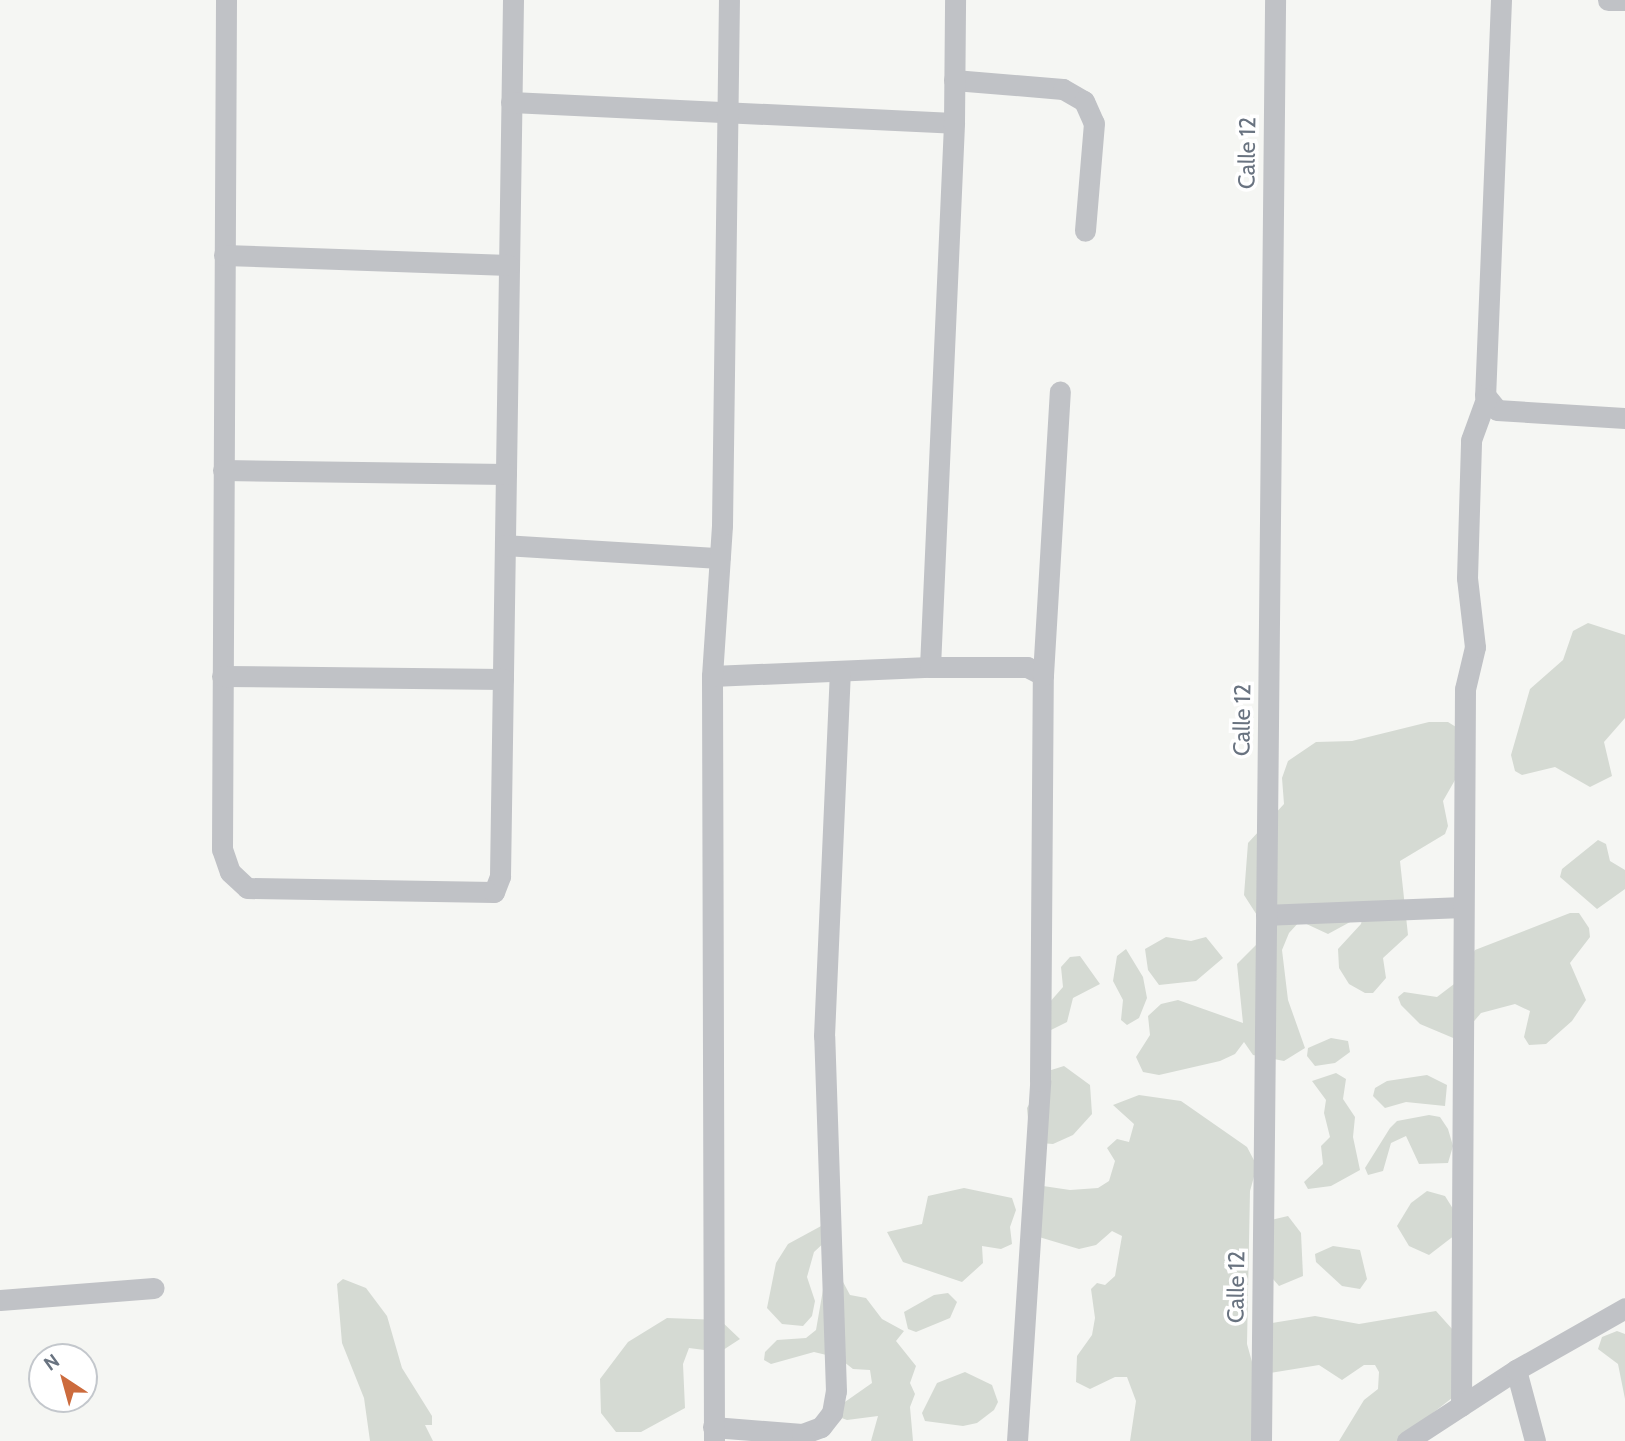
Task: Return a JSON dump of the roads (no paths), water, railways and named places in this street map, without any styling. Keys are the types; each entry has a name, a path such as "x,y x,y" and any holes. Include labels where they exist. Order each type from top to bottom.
{"street":[{"path":"226,0 222,849 230,872 247,888 494,892 500,876 513,0"},
{"path":"729,0 720,558 712,676 713,1434 802,1434 826,1420 836,1391 824,1036 840,674"},
{"path":"930,667 954,123 955,0"},
{"name":"Calle 12","path":"1261,1441 1275,0"},
{"path":"1461,1406 1465,689 1475,647 1467,578 1471,440 1486,399 1501,0"},
{"path":"1608,0 1625,0"},
{"path":"954,80 1063,89 1084,101 1094,123 1085,231"},
{"path":"511,102 727,109 954,123"},
{"path":"224,255 509,265"},
{"path":"1017,1441 1040,1081 1043,676 1060,392"},
{"path":"1486,399 1497,410 1625,418"},
{"path":"223,470 506,474"},
{"path":"505,545 720,558"},
{"path":"712,676 840,674 930,667 1027,667 1043,676"},
{"path":"222,676 503,679"},
{"path":"1266,915 1464,907"},
{"path":"0,1300 154,1288"},
{"path":"1407,1441 1516,1370 1625,1308"},
{"path":"1516,1370 1535,1441"}]}
